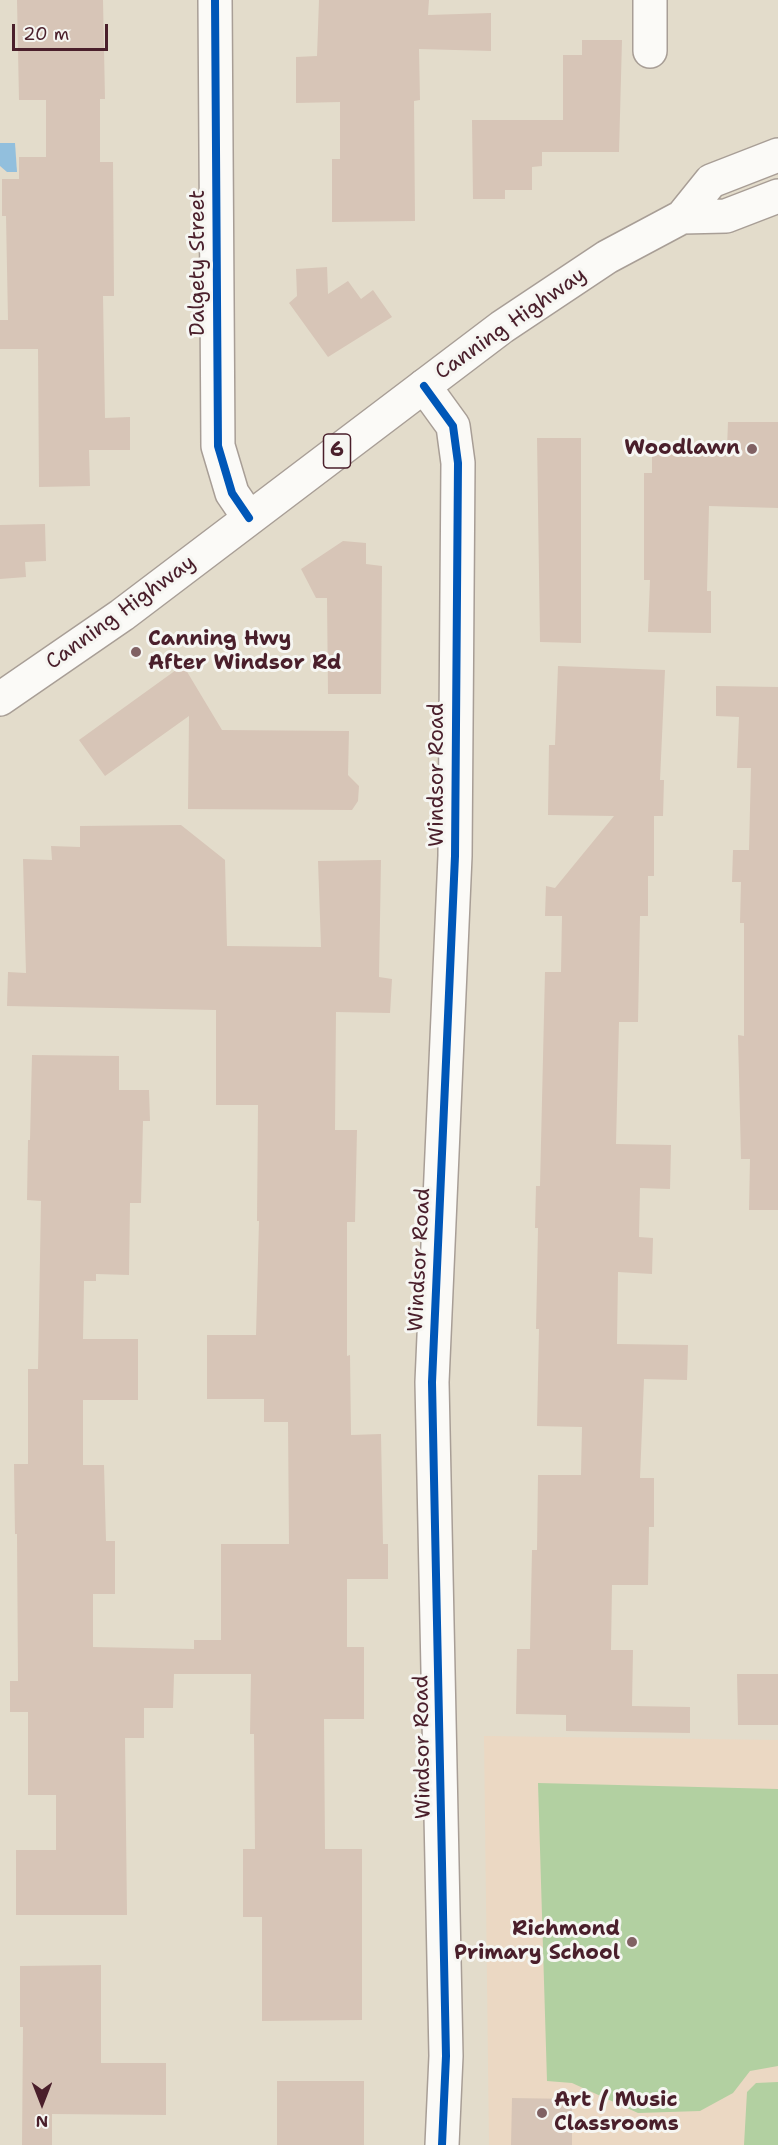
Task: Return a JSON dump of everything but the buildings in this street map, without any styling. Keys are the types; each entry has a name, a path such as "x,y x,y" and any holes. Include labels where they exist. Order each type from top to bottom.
{"main road":[{"name":"Dalgety Street","path":"215,0 218,446 232,493 249,518"},
{"path":"650,0 650,51"},
{"name":"Canning Highway","path":"0,699 122,615 502,327 597,263 682,217 711,181 778,155"},
{"name":"Canning Highway","path":"682,217 726,216 778,196"},
{"name":"Windsor Road","path":"424,386 453,426 458,463 455,856 432,1382 446,2056 442,2145"}],"shaded area":[{"name":"Richmond Primary School","path":"484,1736 778,1740 778,2145 489,2145"}],"green space":[{"name":"Richmond Primary School","path":"538,1783 778,1789 778,2066 750,2071 733,2093 700,2111 638,2113 572,2083 547,2081"},
{"path":"778,2082 778,2145 744,2145 747,2092 756,2083"}],"water":[{"path":"0,143 15,143 17,172 7,172 0,166"}],"cycle path":[{"path":"215,0 218,446 232,493 249,518"},
{"path":"424,386 453,426 458,463 455,856 432,1382 446,2056 442,2145"}],"place":[{"name":"Woodlawn","path":"752,449"},
{"name":"Canning Hwy After Windsor Rd","path":"136,652"},
{"name":"Richmond Primary School","path":"632,1942"},
{"name":"Art / Music Classrooms","path":"542,2113"}]}
